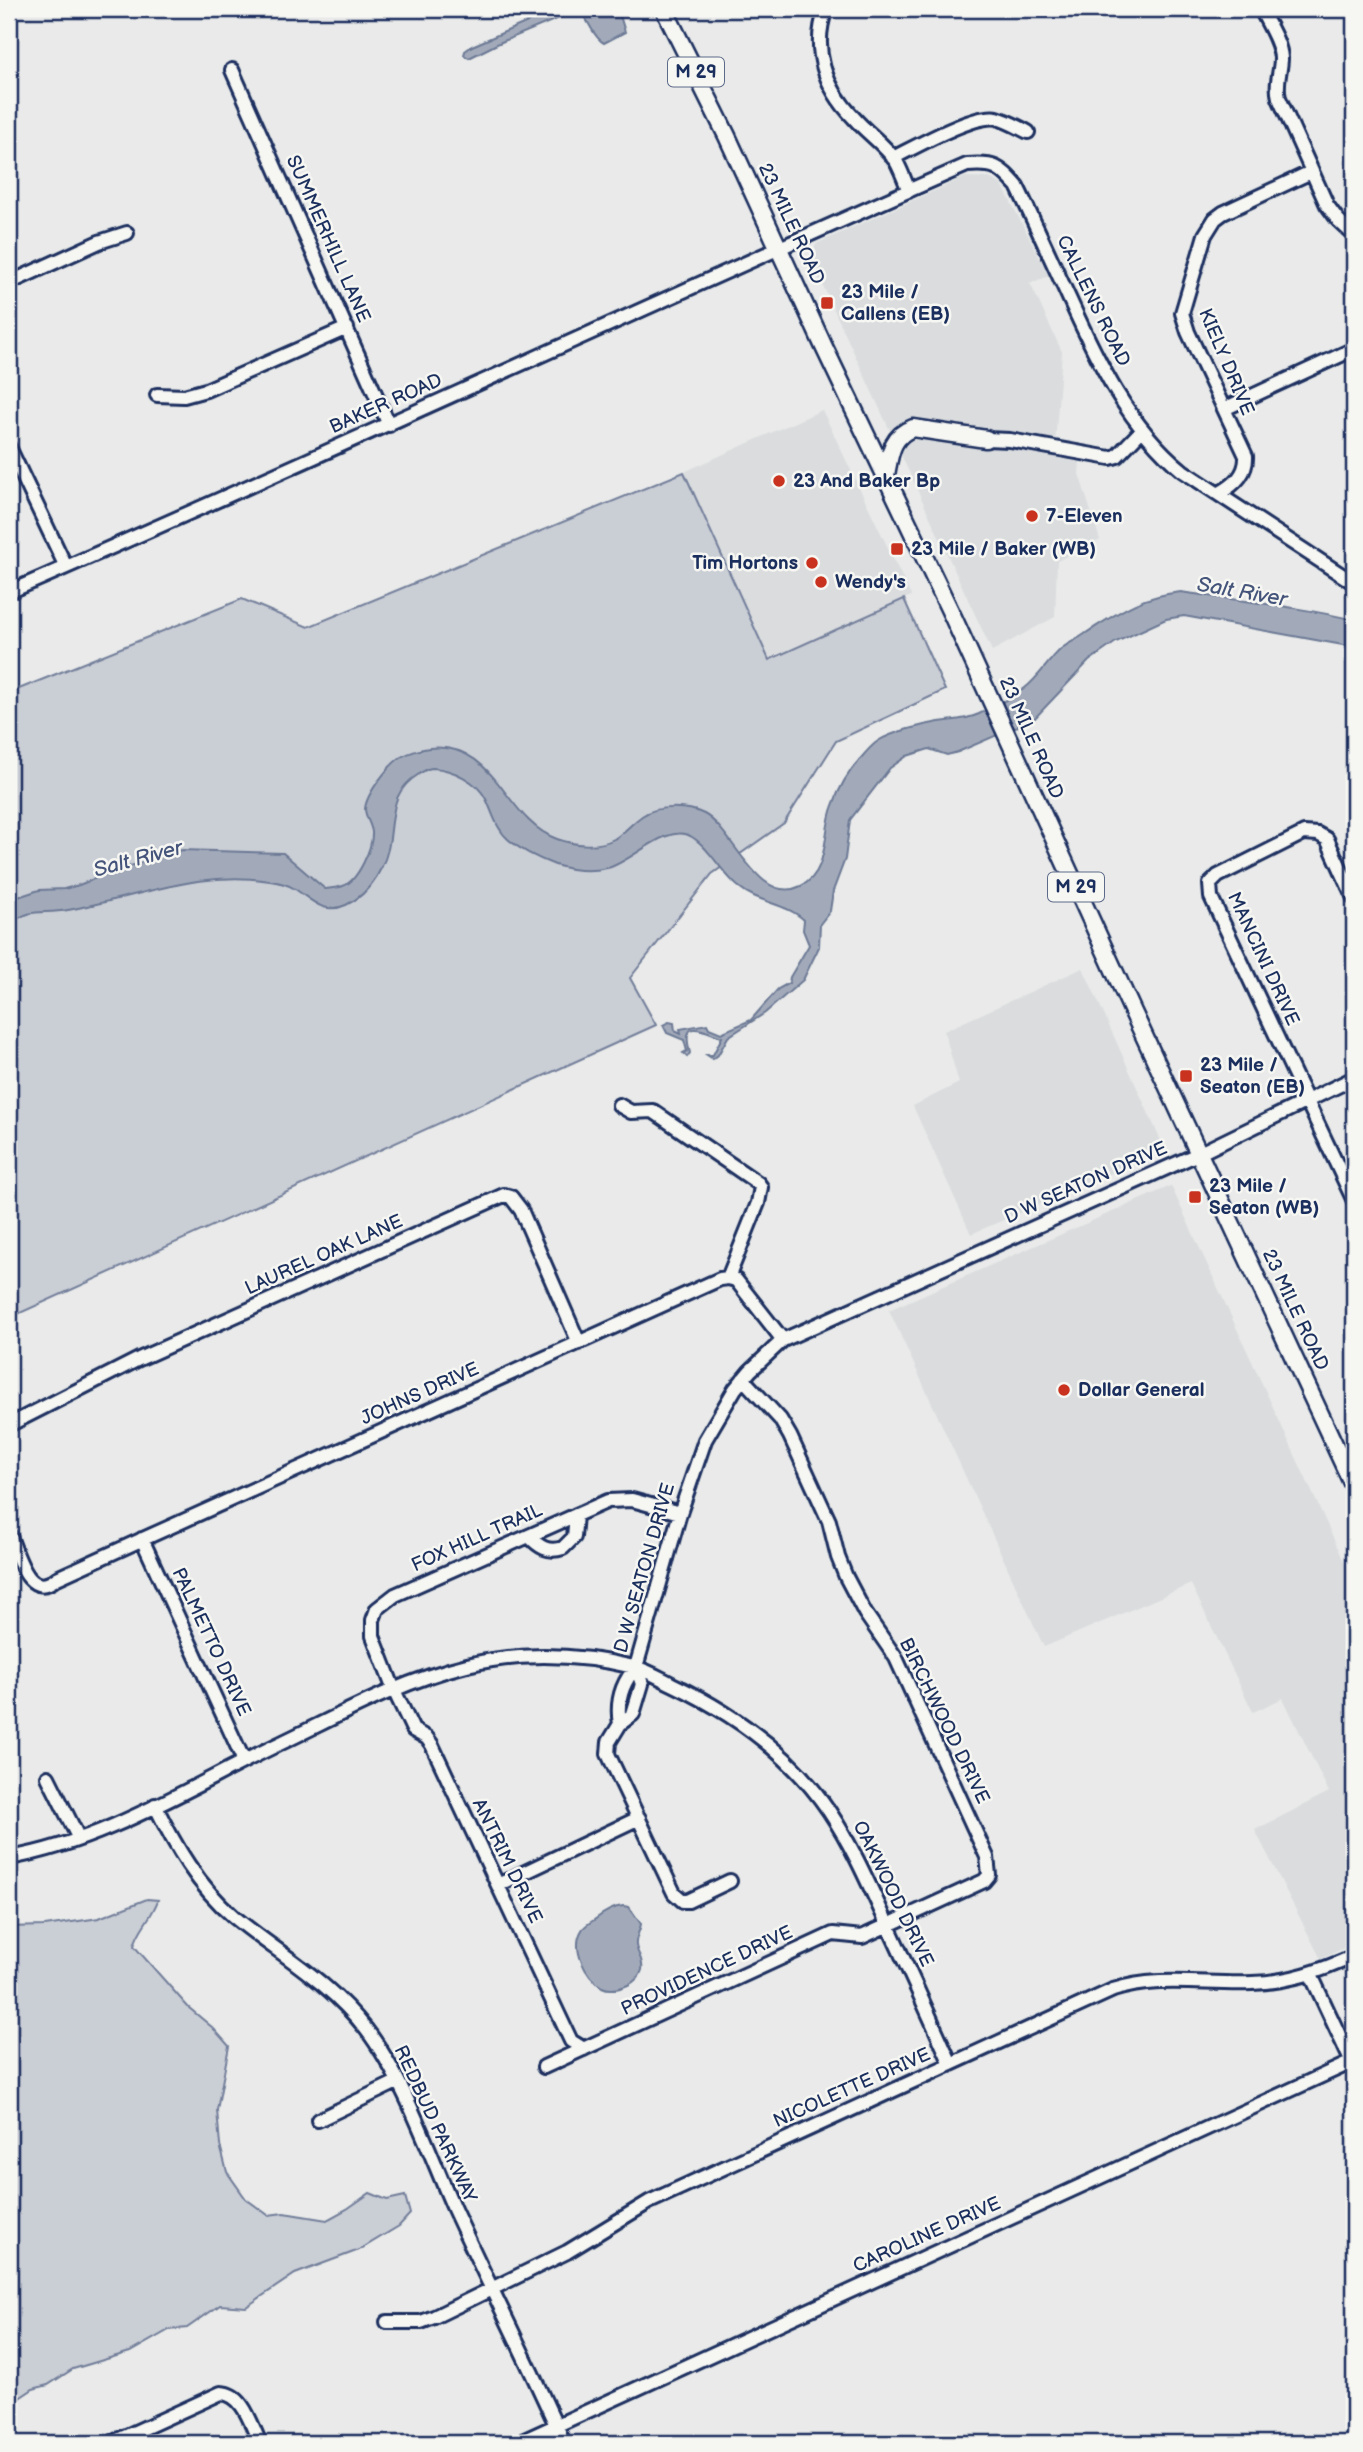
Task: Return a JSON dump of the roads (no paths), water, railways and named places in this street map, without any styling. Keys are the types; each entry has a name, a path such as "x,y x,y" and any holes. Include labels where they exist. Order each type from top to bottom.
{"main road":[{"name":"23 MILE ROAD","path":"664,9 722,126 989,694 1354,1487"},
{"path":"886,475 894,443 902,432 913,428 986,439"}],"street":[{"path":"826,9 818,39 821,64 832,89 855,120 877,139 893,158 909,191"},
{"path":"1261,9 1279,49 1279,98 1331,213 1354,235"},
{"name":"SUMMERHILL LANE","path":"232,70 389,425"},
{"path":"893,158 984,117 997,118 1028,132"},
{"name":"CALLENS ROAD","path":"778,248 967,166 986,164 1000,167 1017,186 1097,360 1142,430 1169,460 1354,583"},
{"name":"KIELY DRIVE","path":"1218,494 1235,484 1243,472 1246,463 1244,450 1188,332 1182,313 1206,235 1215,219 1311,172"},
{"path":"9,283 99,242 127,233"},
{"name":"BAKER ROAD","path":"9,592 389,425 778,248"},
{"path":"157,396 184,396 205,390 347,328"},
{"path":"1224,409 1354,349"},
{"path":"986,439 1010,440 1110,458 1117,456 1142,430"},
{"path":"9,447 66,567"},
{"name":"MANCINI DRIVE","path":"1354,898 1327,839 1318,834 1304,833 1218,876 1210,884 1211,897 1354,1201"},
{"name":"D W SEATON DRIVE","path":"9,1857 79,1839 121,1822 244,1760 394,1690 466,1665 515,1657 552,1656 636,1667 680,1513 705,1440 724,1404 743,1379 783,1340 1200,1153 1354,1078"},
{"path":"619,1105 631,1112 653,1111 761,1187 728,1278 736,1280 783,1340"},
{"name":"LAUREL OAK LANE","path":"9,1425 139,1359 504,1195 511,1197 521,1210 579,1343"},
{"name":"JOHNS DRIVE","path":"9,1534 31,1581 40,1586 52,1583 142,1539 728,1278"},
{"name":"BIRCHWOOD DRIVE","path":"743,1379 780,1419 790,1436 829,1521 846,1577 896,1658 988,1857 989,1875 984,1881 888,1925"},
{"name":"FOX HILL TRAIL","path":"394,1690 373,1636 373,1620 381,1604 431,1578 618,1499 641,1502 680,1513"},
{"path":"529,1536 547,1550 564,1548 574,1537 576,1515"},
{"name":"PALMETTO DRIVE","path":"142,1539 244,1760"},
{"path":"636,1667 625,1679 618,1709 620,1724 610,1742 608,1754 678,1898 688,1901 730,1881"},
{"name":"OAKWOOD DRIVE","path":"636,1667 696,1696 748,1727 797,1772 827,1808 842,1831 888,1925 951,2064"},
{"name":"ANTRIM DRIVE","path":"394,1690 413,1730 427,1738 432,1745 571,2041 584,2049"},
{"path":"48,1777 79,1839"},
{"name":"REDBUD PARKWAY","path":"155,1805 191,1870 209,1892 234,1916 288,1955 327,1988 354,2015 380,2049 564,2443"},
{"path":"498,1885 639,1818"},
{"name":"PROVIDENCE DRIVE","path":"544,2067 833,1934 862,1937 888,1925"},
{"name":"NICOLETTE DRIVE","path":"387,2322 421,2322 567,2252 649,2202 1128,1986 1160,1981 1268,1983 1311,1975 1354,1956"},
{"path":"1311,1975 1353,2065"},
{"name":"CAROLINE DRIVE","path":"518,2443 1353,2065"},
{"path":"318,2120 397,2082"},
{"path":"111,2443 220,2393 230,2393 243,2406 260,2443"}],"water":[{"path":"558,9 618,9 625,32 604,43 576,11 469,58 464,55 472,46"},
{"path":"1181,592 1290,607 1354,620 1354,647 1184,616 1166,619 1116,642 1089,661 1034,719 958,752 947,755 929,749 907,756 890,768 850,820 845,859 833,891 830,911 820,924 819,947 803,980 765,1013 728,1037 713,1059 707,1055 713,1055 722,1037 701,1030 691,1030 688,1034 690,1053 687,1057 683,1053 687,1051 684,1040 667,1033 663,1025 674,1023 675,1031 681,1034 680,1029 707,1024 709,1028 721,1033 751,1020 778,989 789,983 809,945 803,930 804,920 797,914 755,897 739,887 698,841 682,834 661,838 617,865 607,868 581,870 549,863 525,851 505,836 477,787 463,777 440,769 426,770 404,787 396,801 388,848 381,868 363,894 338,908 313,902 293,888 276,882 244,878 218,879 168,886 68,910 31,913 9,925 9,900 39,890 64,889 79,885 182,850 283,853 325,889 343,886 359,871 370,846 372,832 365,809 374,788 401,757 429,748 452,749 470,756 485,768 524,816 557,839 578,844 601,844 614,839 648,812 664,808 690,809 715,822 747,864 772,886 786,890 801,886 810,880 821,862 829,818 840,788 856,763 876,743 907,729 979,714 1025,688 1061,649 1109,618 1142,601"},
{"path":"623,1906 629,1907 641,1924 636,1942 642,1970 630,1984 608,1989 596,1982 585,1969 579,1953 579,1937 588,1924 608,1911"}],"place":[{"name":"23 Mile / Callens (EB)","path":"827,303"},
{"name":"23 And Baker Bp","path":"779,481"},
{"name":"7-Eleven","path":"1032,516"},
{"name":"23 Mile / Baker (WB)","path":"897,549"},
{"name":"Tim Hortons","path":"812,563"},
{"name":"Wendy's","path":"821,582"},
{"name":"23 Mile / Seaton (EB)","path":"1186,1076"},
{"name":"23 Mile / Seaton (WB)","path":"1195,1197"},
{"name":"Dollar General","path":"1064,1390"}],"water label":[{"name":"Salt River","path":"1242,592"},
{"name":"Salt River","path":"138,859"}]}
